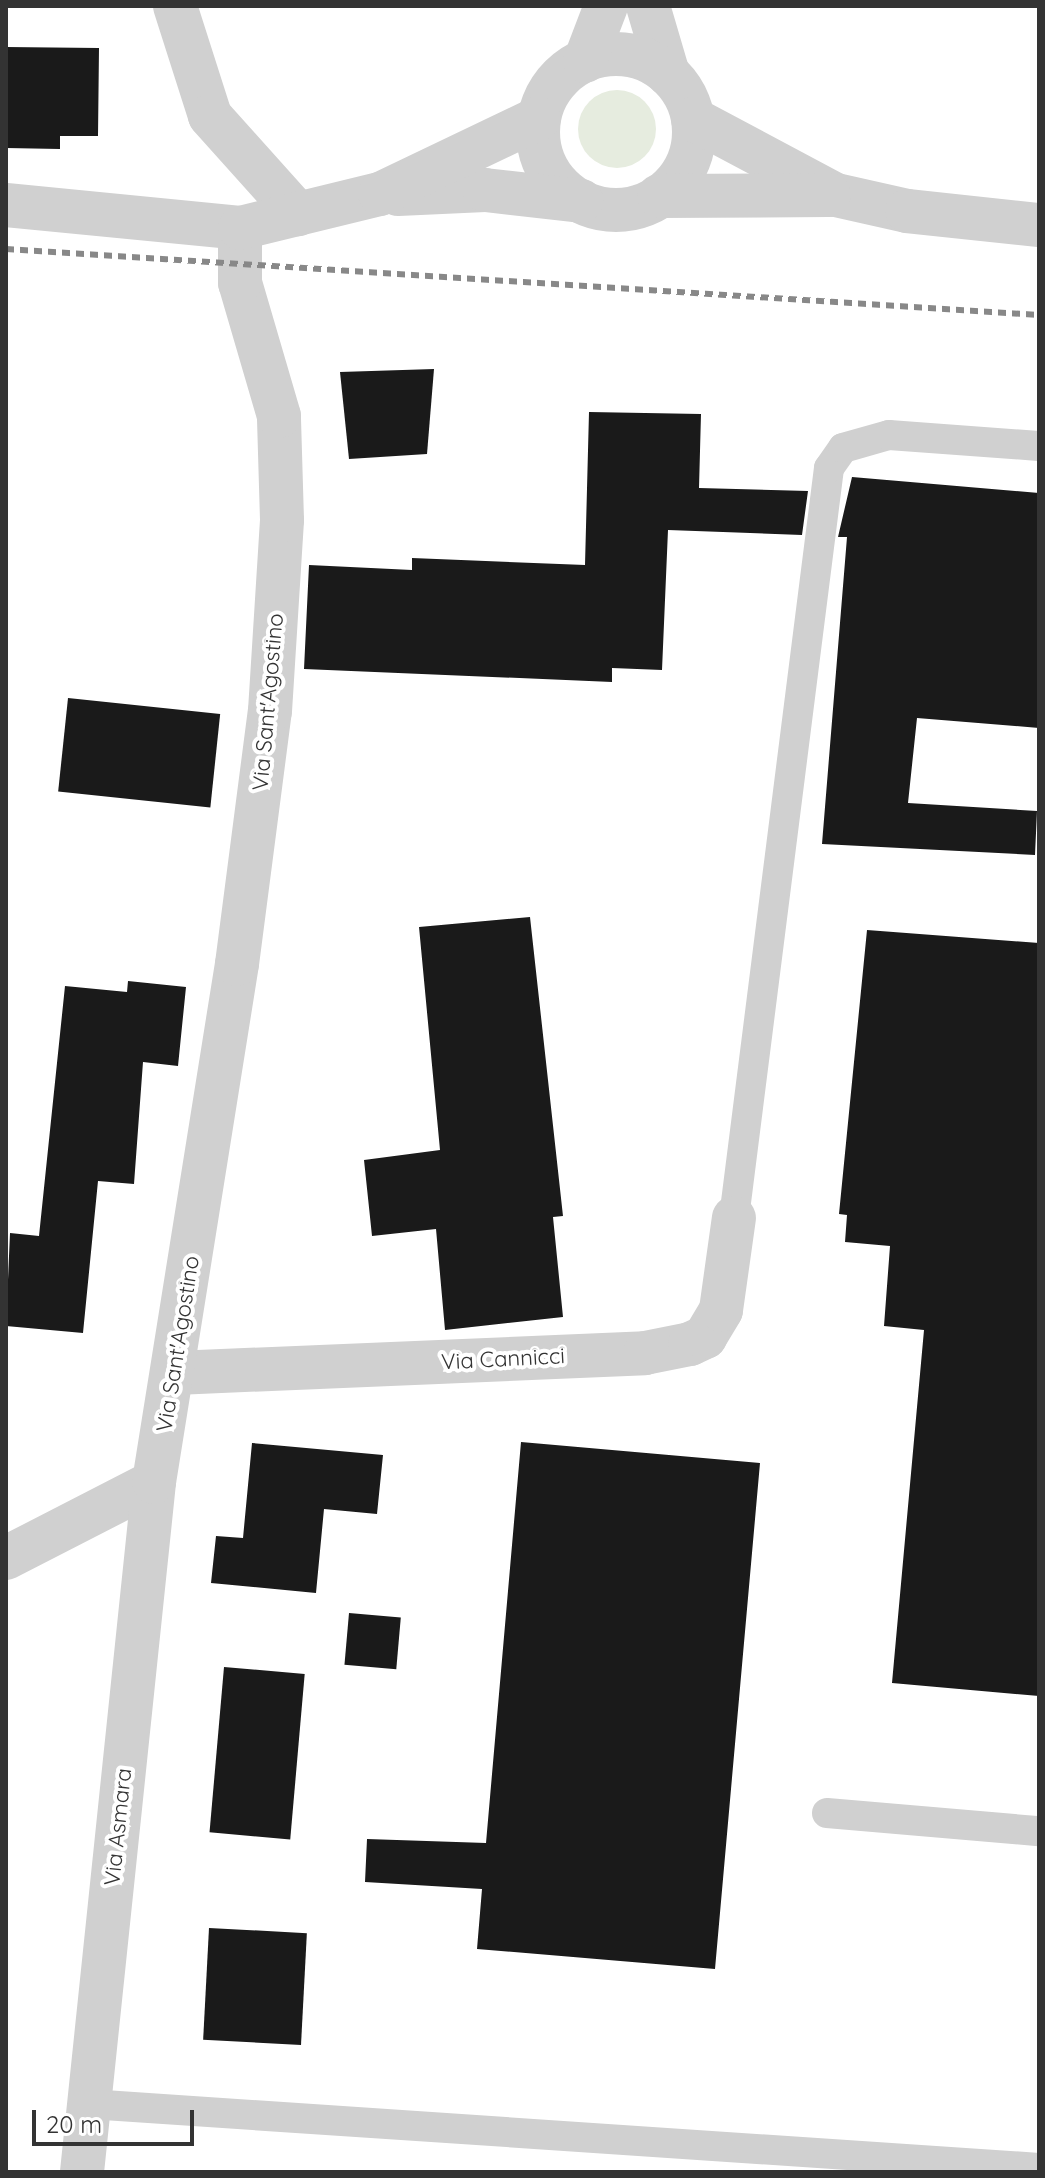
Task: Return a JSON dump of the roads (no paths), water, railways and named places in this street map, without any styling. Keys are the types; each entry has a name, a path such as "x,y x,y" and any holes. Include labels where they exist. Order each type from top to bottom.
{"street":[{"path":"175,6 210,116 298,214"},
{"path":"585,61 606,6"},
{"path":"648,6 668,74"},
{"path":"581,201 546,166 539,118 558,79 585,61 628,55 668,74 682,89 693,119 687,164 659,196"},
{"path":"380,194 539,118"},
{"path":"693,119 836,195"},
{"path":"6,205 240,228 380,194 485,190 621,209 659,196 836,195 907,211 1039,225"},
{"name":"Via Sant'Agostino","path":"154,1482 175,1373 268,727 282,535 279,416 240,283 240,228"},
{"name":"Via Cannicci","path":"175,1373 645,1353 690,1344 705,1337 721,1310 734,1218"},
{"path":"6,1558 154,1482"},
{"name":"Via Asmara","path":"82,2172 154,1482"}],"lane":[{"path":"734,1218 829,468 843,448 889,435 1039,446"},
{"path":"827,1813 1039,1831"},
{"path":"89,2104 1039,2168"}],"railway":[{"path":"6,249 1039,315"}]}
